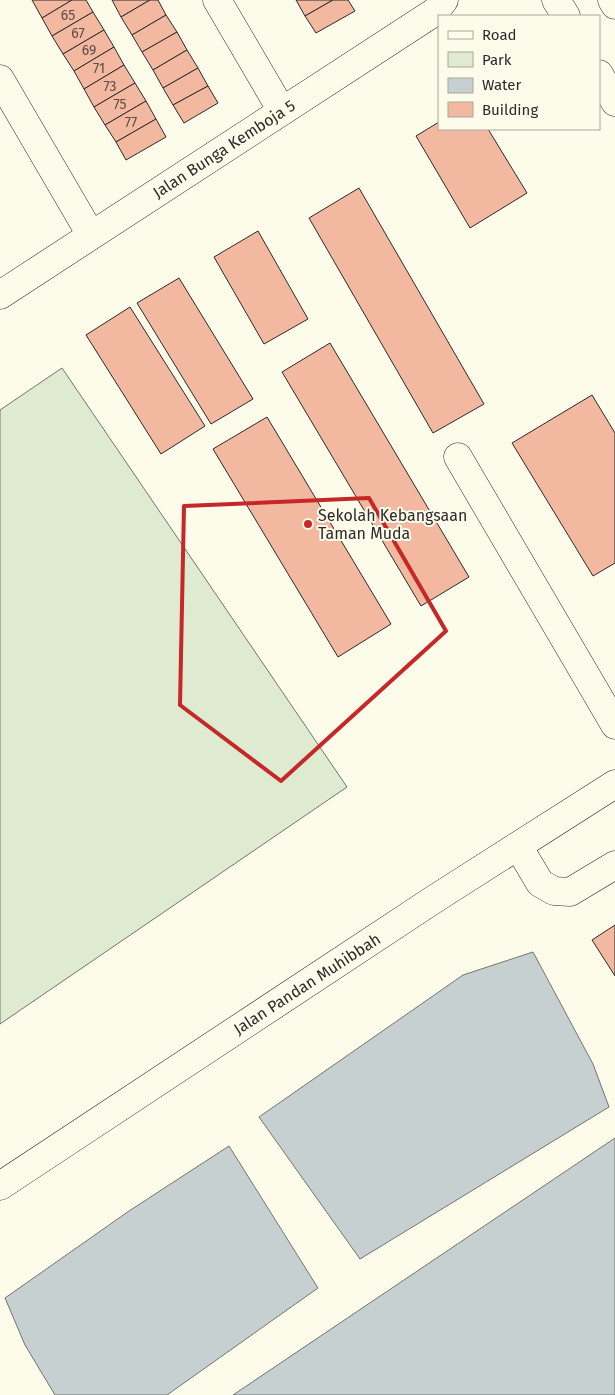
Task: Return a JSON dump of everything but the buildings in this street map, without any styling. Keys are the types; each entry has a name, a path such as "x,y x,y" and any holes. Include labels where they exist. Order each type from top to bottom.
{"street":[{"path":"217,0 282,111"},
{"name":"Jalan Bunga Kemboja 5","path":"0,295 436,12 444,0"},
{"path":"556,0 565,15"},
{"path":"612,0 615,5"},
{"path":"600,76 615,102"},
{"path":"0,79 91,235"},
{"path":"458,457 615,724"},
{"name":"Jalan Pandan Muhibbah","path":"1,1182 433,900 615,784"},
{"path":"518,846 540,883 554,891 570,892 615,865"}],"highlighted area":[{"path":"369,498 446,631 281,781 180,705 184,506"}],"green space":[{"path":"62,368 347,787 0,1024 0,410"}],"water":[{"path":"533,952 593,1064 609,1107 360,1259 259,1117 463,975"},
{"path":"615,1138 615,1395 233,1395"},
{"path":"229,1146 318,1288 167,1395 55,1395 25,1345 5,1298 129,1211"}],"place":[{"name":"Sekolah Kebangsaan Taman Muda","path":"308,524"}]}
